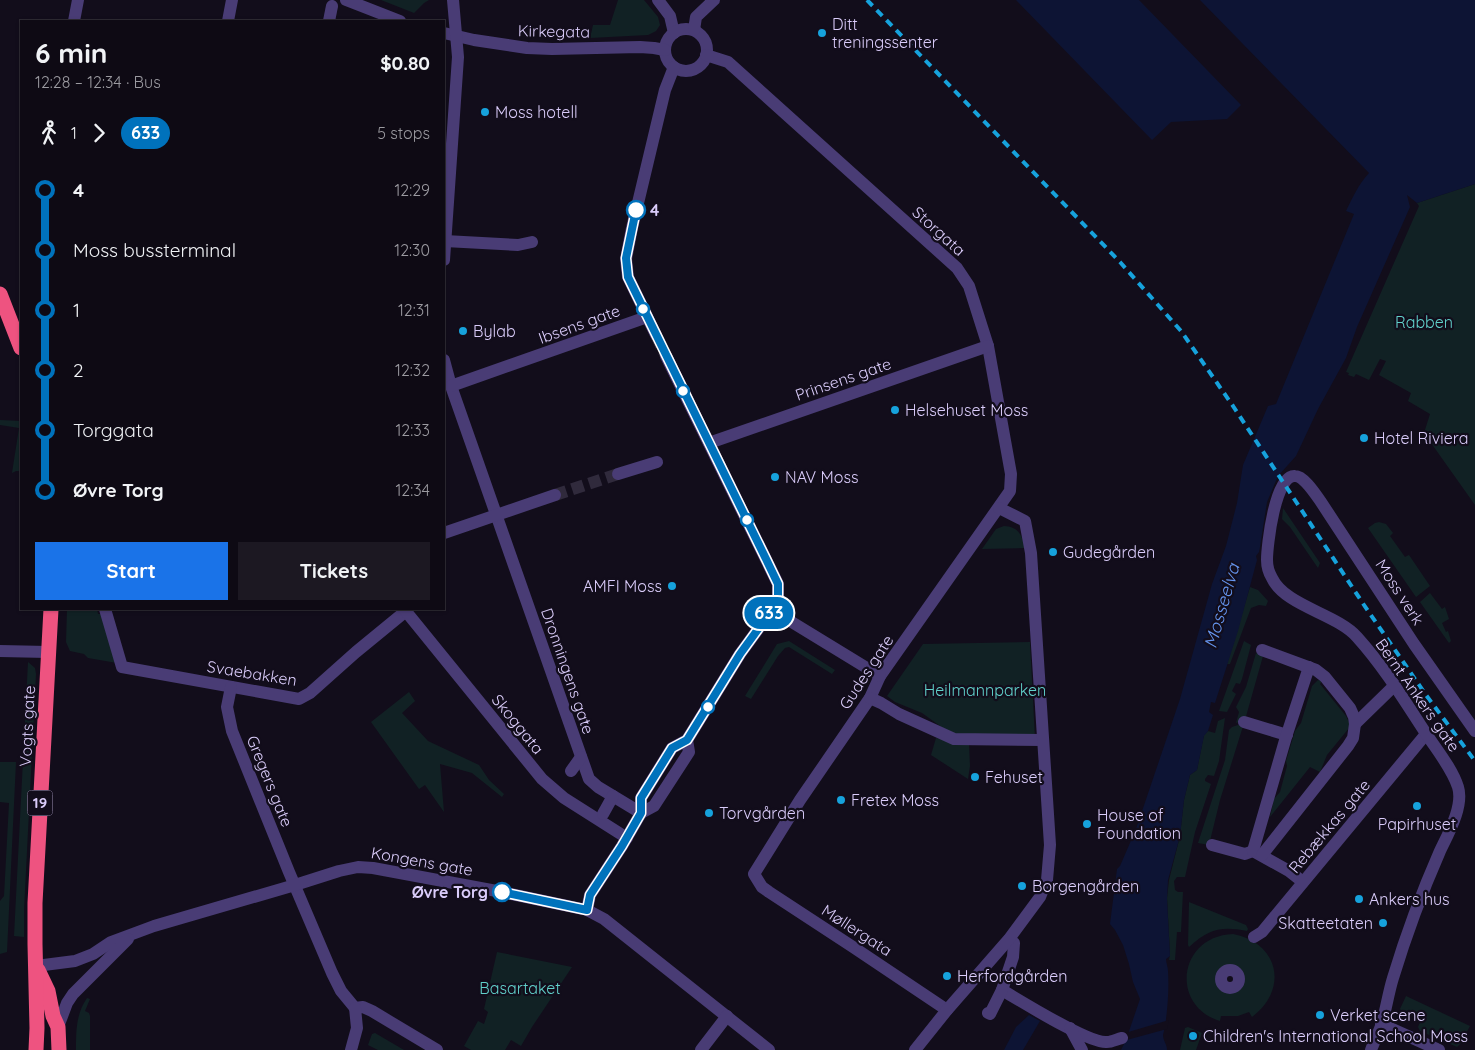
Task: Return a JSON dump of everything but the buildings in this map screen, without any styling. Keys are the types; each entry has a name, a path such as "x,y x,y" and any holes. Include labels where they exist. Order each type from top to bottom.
{"highway":[{"path":"0,294 20,345"},
{"name":"Vogts gate","path":"36,1050 35,903 51,610"},
{"name":"Vogts gate","path":"36,966 48,992 53,1016 58,1027 59,1050"}],"street":[{"path":"74,20 78,0"},
{"path":"228,20 232,0"},
{"path":"346,0 397,20"},
{"path":"453,0 449,34 458,57 445,240 518,244 532,242"},
{"path":"694,30 696,17 714,0"},
{"path":"659,1 670,16 674,33"},
{"path":"329,20 332,6"},
{"path":"680,30 694,30 704,39 707,46 706,54 700,65 695,68 682,70 674,67 670,64 665,50 669,38 680,30"},
{"name":"Kirkegata","path":"449,34 527,48 640,46 665,50"},
{"name":"Storgata","path":"706,54 728,62 957,268 969,286 988,346 1011,474 1010,491"},
{"path":"656,335 628,277 626,258 665,90 674,67"},
{"name":"Ibsens gate","path":"451,386 647,317"},
{"name":"Prinsens gate","path":"709,443 988,346"},
{"path":"587,910 590,895 641,813 654,806 684,760 689,752 687,740 740,654 772,610 778,598 778,584 666,356"},
{"name":"Dronningens gate","path":"445,364 451,386 590,779 598,787 641,813"},
{"path":"618,474 657,462"},
{"name":"Moss verk","path":"1282,591 1275,585 1267,565 1269,538 1273,510 1279,492 1286,480 1293,475 1299,477 1321,502 1414,644 1475,731"},
{"name":"Gudes gate","path":"754,874 800,800 870,698 880,676 1010,491"},
{"path":"445,533 555,495"},
{"path":"914,1050 1032,908 1044,888 1049,867 1050,845 1032,562 1025,521 999,508"},
{"name":"Bernt Ankers gate","path":"1282,591 1291,598 1347,628 1355,635 1395,685 1443,757 1458,787 1460,798 1456,814 1430,873 1394,975 1381,1024 1370,1050"},
{"name":"Svaebakken","path":"105,610 122,667 300,698 310,692 405,610"},
{"name":"Skoggata","path":"405,610 542,779 564,798 627,838"},
{"path":"772,610 880,676"},
{"path":"0,650 48,652"},
{"path":"1257,854 1348,746 1352,738 1354,724 1354,716 1350,708 1325,677 1309,667 1262,650"},
{"path":"1257,854 1287,734 1309,667"},
{"path":"1354,724 1395,685"},
{"name":"Gregers gate","path":"231,687 227,707 232,731 332,973 341,991 355,1008"},
{"path":"870,698 899,714 954,739 1042,740"},
{"path":"1244,722 1287,734"},
{"name":"Rebækkas gate","path":"1254,937 1262,932 1426,734"},
{"path":"571,771 581,757"},
{"path":"603,814 613,796"},
{"path":"1212,845 1245,854 1257,854 1289,871 1303,882"},
{"name":"Kongens gate","path":"36,966 75,961 93,954 111,942 154,926 339,871 358,867 373,868 587,910 604,919 769,1050"},
{"name":"Møllergata","path":"754,874 762,887 769,892 947,1010"},
{"path":"58,1027 72,994 110,955 134,934"},
{"path":"988,1013 990,1014 1002,990 1013,958 1014,943"},
{"path":"1002,990 1097,1041 1107,1042 1122,1038"},
{"path":"351,1050 357,1028 355,1008 363,1007 437,1050"},
{"path":"701,1050 727,1016"},
{"path":"1381,1024 1439,1050"},
{"path":"1070,1028 1082,1050"}],"green space":[{"path":"381,0 429,0 414,13"},
{"path":"618,0 644,0 658,17 660,25 656,31 648,35 590,38 593,25 610,25"},
{"name":"Rabben","path":"1475,184 1475,505 1424,433 1430,414 1408,401 1411,393 1379,375 1386,361 1380,359 1369,380 1356,374 1354,377 1348,375 1349,373 1346,372 1419,206 1417,203"},
{"path":"0,420 20,421 20,471 12,473 19,428 0,425"},
{"path":"1283,508 1320,563 1318,568 1290,527 1282,519"},
{"path":"1379,522 1386,524 1393,533 1390,536 1405,557 1409,555 1430,586 1416,597 1368,528"},
{"path":"1004,526 1013,528 1019,533 1025,548 982,549 996,529"},
{"path":"1250,587 1258,590 1268,601 1266,606 1259,605 1251,608 1230,664 1227,664"},
{"path":"1430,593 1442,609 1445,607 1449,619 1442,623 1446,632 1448,631 1451,641 1449,643 1420,602"},
{"path":"67,610 97,610 98,614 102,614 117,663 88,658 84,654 70,651 66,642"},
{"path":"789,641 835,670 832,674 789,647 785,648 751,699 745,696 777,644"},
{"path":"1244,641 1251,645 1242,679 1240,684 1236,683 1232,691 1236,694 1227,712 1219,711"},
{"name":"Heilmannparken","path":"1030,642 1035,739 954,736 922,713 895,702 887,696 923,644"},
{"path":"1256,653 1263,656 1245,720 1236,723 1239,712 1236,707 1246,687"},
{"path":"28,662 35,668 36,674 24,937 14,936"},
{"path":"1318,680 1322,681 1320,684 1346,716 1349,728 1327,755 1320,772 1310,767 1270,817 1274,799 1280,792 1287,766 1286,761 1295,731 1301,723 1312,686"},
{"path":"409,692 415,701 402,713 428,741 479,765 489,780 504,794 502,797 472,773 440,764 444,812 425,785 419,789 371,722"},
{"path":"1225,718 1219,761 1214,776 1208,775 1205,779 1205,781 1211,784 1195,832 1185,877 1177,877 1174,881 1175,890 1183,892 1181,932 1177,932 1175,960 1169,960 1167,898 1169,880 1180,836 1184,800 1190,775 1197,770 1204,735 1208,731 1215,733 1218,721"},
{"path":"1244,723 1220,800 1209,845 1198,843 1225,760 1229,730"},
{"path":"936,738 969,743 970,766 968,779 931,755"},
{"path":"0,762 16,762 7,952 0,954 0,901 4,896 9,803 0,802"},
{"path":"1189,902 1246,925 1248,929 1247,931 1216,930 1203,936 1189,947"},
{"path":"1233,934 1249,939 1261,947 1269,957 1274,968 1274,981 1271,993 1264,1006 1252,1017 1249,1012 1238,1016 1221,1016 1220,1021 1204,1013 1193,1001 1187,987 1187,972 1192,958 1201,946 1215,938","holes":["1229,969 1239,975 1239,982 1232,987 1223,985 1221,979 1223,973"]},
{"name":"Basartaket","path":"497,952 572,967 521,1046 511,1040 505,1050 471,1050 464,1046 478,1021 484,1024 488,1012 484,1009"},
{"path":"1406,996 1470,1026 1461,1043 1457,1047 1420,1031 1418,1027 1421,1020 1403,1013 1400,1009"},
{"path":"87,998 90,999 85,1011 90,1016 90,1050 76,1050 79,1016"},
{"path":"1188,1027 1202,1033 1196,1050 1180,1050 1185,1028"},
{"path":"375,1033 404,1050 378,1050 368,1045 372,1034"}],"water":[{"path":"1016,0 1139,0 1241,105 1227,119 1171,122 1152,140"},
{"name":"Mosseelva","path":"1200,0 1475,0 1475,184 1417,203 1407,195 1410,207 1357,327 1346,358 1318,409 1296,456 1278,476 1267,502 1259,552 1256,556 1257,560 1238,631 1215,703 1211,702 1209,712 1213,715 1208,731 1204,736 1197,770 1190,775 1184,800 1180,836 1168,880 1170,956 1166,959 1168,995 1163,1035 1167,1050 1121,1050 1140,999 1133,982 1123,945 1110,924 1117,869 1136,829 1180,699 1212,584 1226,546 1237,503 1243,465 1268,406 1276,404 1354,214 1346,211 1369,173"},
{"path":"1029,1015 1040,1021 1023,1050 1004,1050 1016,1027"}],"pier":[{"path":"1169,1020 1167,1029 1123,1041 1125,1033"}],"tunnel":[{"path":"656,335 666,356"},
{"path":"555,495 618,474"}],"railway":[{"path":"867,0 1120,262 1181,331 1233,406 1364,605 1426,695 1475,761"}],"bus line":[{"name":"633","path":"502,892 587,910 590,895 641,813 641,798 672,748 687,740 740,654 772,610 778,598 778,584 628,277 626,258 636,210"}],"place":[{"name":"Ditt treningssenter","path":"822,33"},
{"name":"Moss hotell","path":"485,112"},
{"name":"4","path":"636,210"},
{"name":"Bylab","path":"463,331"},
{"name":"Helsehuset Moss","path":"895,410"},
{"name":"Hotel Riviera","path":"1364,438"},
{"name":"NAV Moss","path":"775,477"},
{"name":"Gudegården","path":"1053,552"},
{"name":"AMFI Moss","path":"672,586"},
{"name":"Fehuset","path":"975,777"},
{"name":"Fretex Moss","path":"841,800"},
{"name":"Papirhuset","path":"1417,806"},
{"name":"Torvgården","path":"709,813"},
{"name":"House of Foundation","path":"1087,824"},
{"name":"Borgengården","path":"1022,886"},
{"name":"Øvre Torg","path":"502,892"},
{"name":"Ankers hus","path":"1359,899"},
{"name":"Skatteetaten","path":"1383,923"},
{"name":"Herfordgården","path":"947,976"},
{"name":"Verket scene","path":"1320,1015"},
{"name":"Children's International School Moss","path":"1193,1036"}]}
